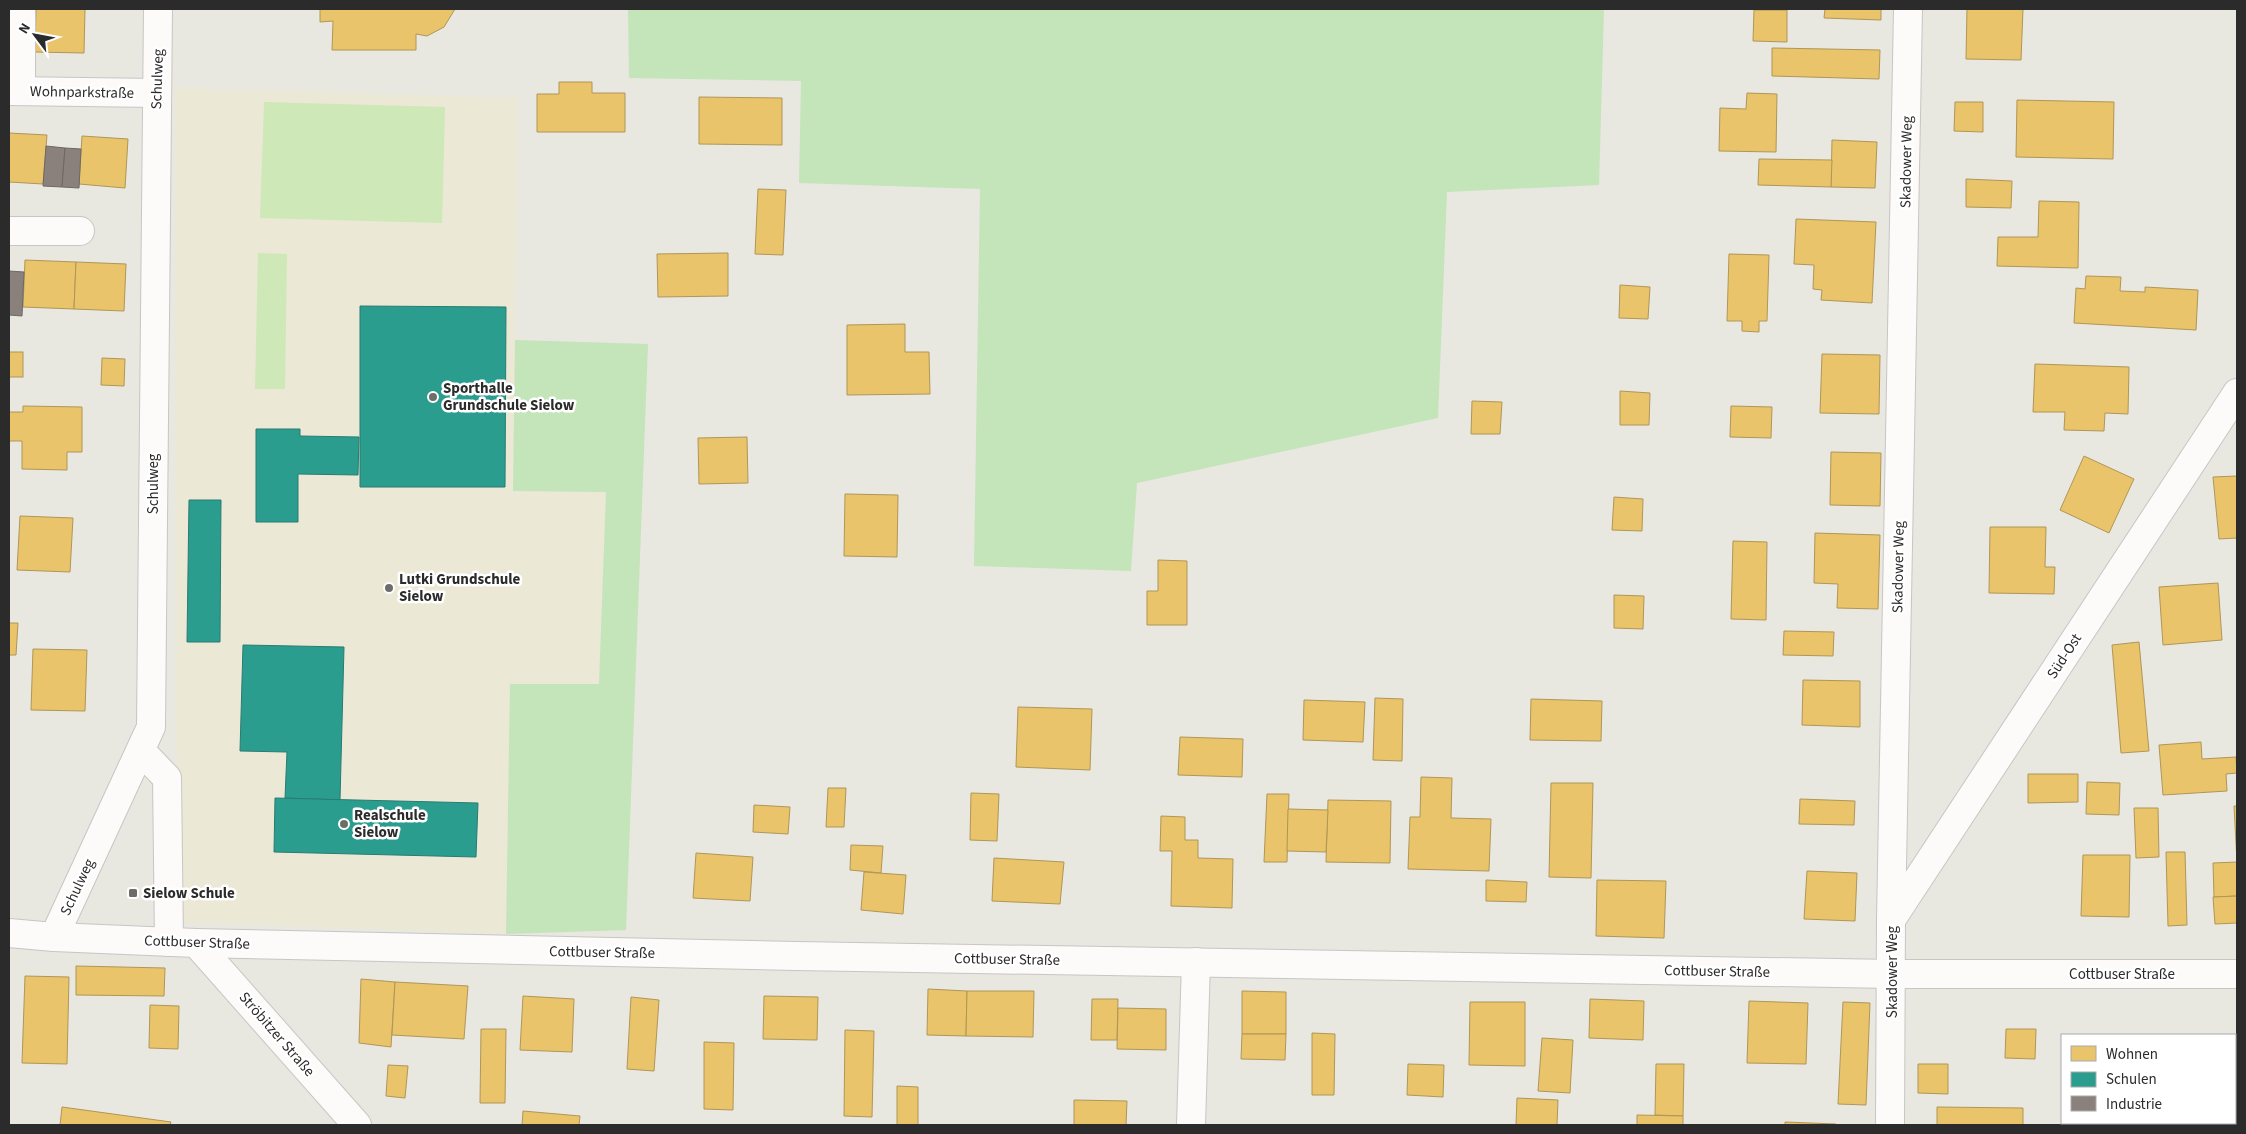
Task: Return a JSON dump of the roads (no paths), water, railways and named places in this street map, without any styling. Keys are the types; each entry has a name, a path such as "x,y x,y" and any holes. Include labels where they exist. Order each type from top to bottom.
{"street":[{"path":"15,91 21,9"},
{"name":"Schulweg","path":"54,937 152,727 158,9"},
{"name":"Skadower Weg","path":"1890,1125 1893,974 1891,920 1908,9"},
{"name":"Wohnparkstraße","path":"15,91 156,93"},
{"path":"9,231 80,231"},
{"name":"Süd-Ost","path":"1891,920 2237,393"},
{"path":"141,751 167,778 169,942"},
{"name":"Cottbuser Straße","path":"9,933 54,937 196,943 796,956 1893,974 2237,974"},
{"name":"Ströbitzer Straße","path":"196,943 357,1125"},
{"path":"1191,1125 1196,962"}],"place":[{"name":"Sporthalle Grundschule Sielow","path":"433,397"},
{"name":"Lutki Grundschule Sielow","path":"389,588"},
{"name":"Realschule Sielow","path":"344,824"},
{"name":"Sielow Schule","path":"133,893"}]}
